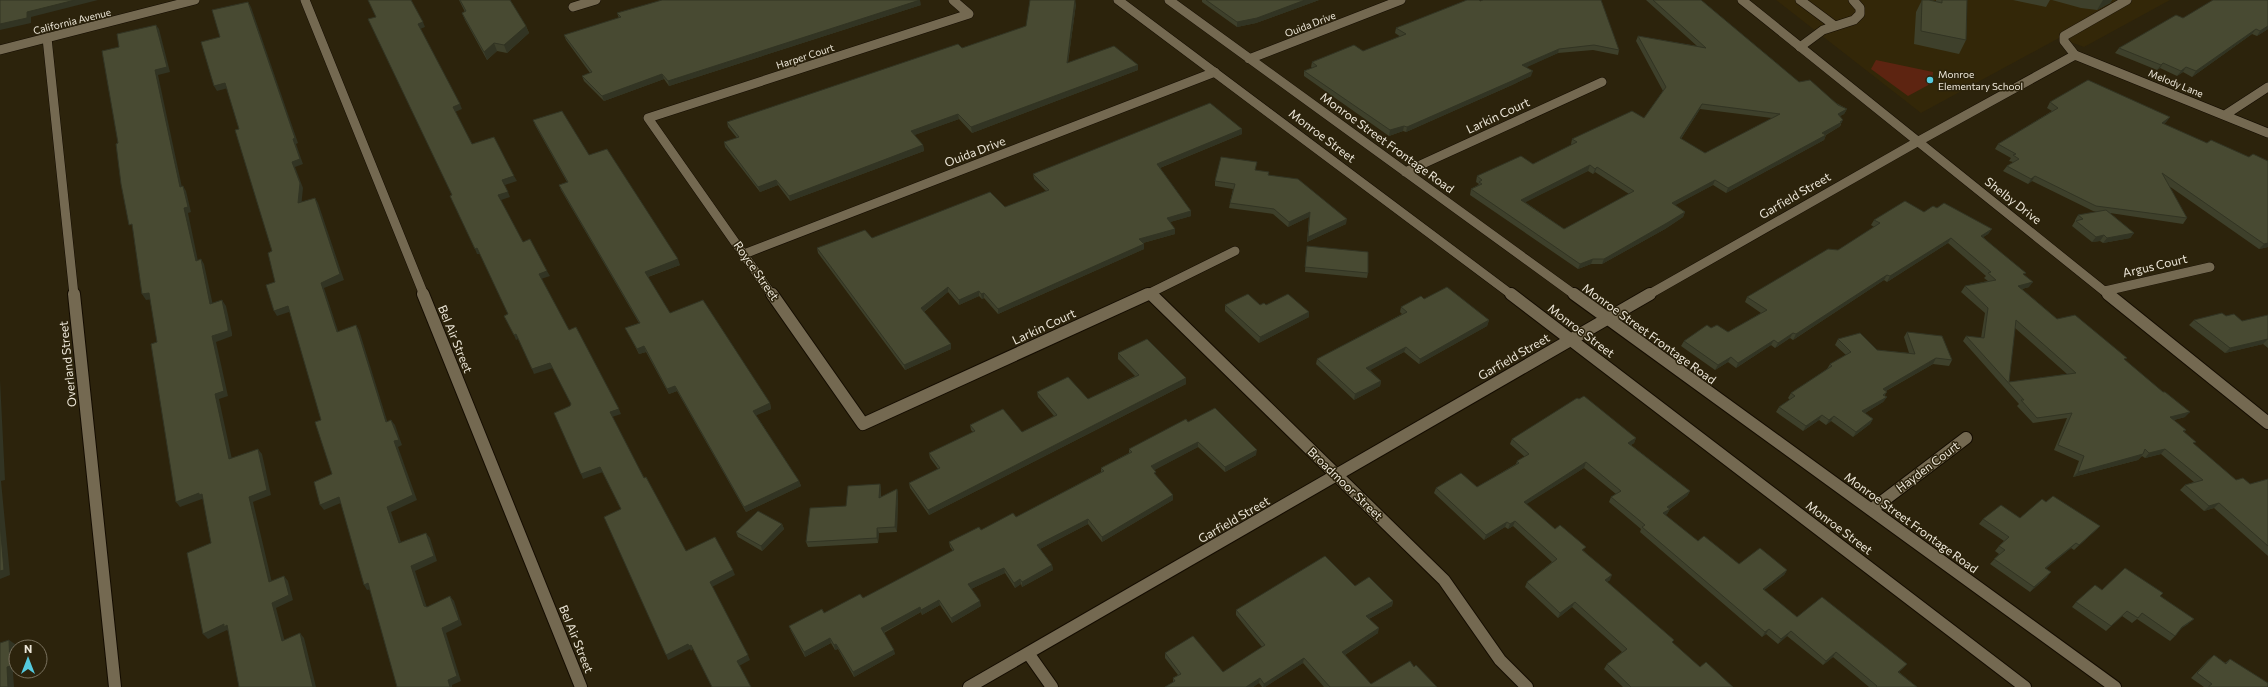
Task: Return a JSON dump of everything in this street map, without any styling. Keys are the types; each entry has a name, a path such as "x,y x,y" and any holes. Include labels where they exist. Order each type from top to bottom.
{"street":[{"name":"California Avenue","path":"0,50 195,0"},
{"name":"Bel Air Street","path":"305,0 581,687"},
{"path":"573,7 596,0"},
{"name":"Harper Court","path":"648,118 969,14 953,0"},
{"name":"Monroe Street","path":"1118,0 1571,339 2026,687"},
{"name":"Monroe Street Frontage Road","path":"1169,0 1607,320 2115,687"},
{"name":"Ouida Drive","path":"1249,59 1401,0"},
{"name":"Shelby Drive","path":"1742,0 2268,423"},
{"path":"1800,0 1835,26"},
{"path":"1800,47 1823,30 1854,20 1860,14 1860,8 1853,0"},
{"path":"2075,55 2064,41 2064,36 2127,0"},
{"name":"Overland Street","path":"47,38 115,687"},
{"name":"Melody Lane","path":"2075,55 2268,133"},
{"name":"Garfield Street","path":"969,687 1337,476 1571,339 1607,320 1917,142 2075,55"},
{"name":"Ouida Drive","path":"744,254 1215,72"},
{"name":"Larkin Court","path":"1405,172 1602,82"},
{"path":"2225,115 2268,87"},
{"name":"Royce Street","path":"648,118 863,424"},
{"name":"Larkin Court","path":"863,424 1150,293 1235,251"},
{"name":"Argus Court","path":"2105,291 2210,267"},
{"name":"Broadmoor Street","path":"1150,293 1444,580 1500,660 1527,687"},
{"name":"Hayden Court","path":"1871,510 1966,438"},
{"path":"1028,653 1052,687"}],"shaded area":[{"name":"Monroe Elementary School","path":"1776,0 2170,0 2084,47 2059,38 1921,113"},
{"path":"1876,60 1933,72 1932,83 1908,96 1871,69"}],"building":[{"path":"0,0 75,0 27,12 27,18 0,24"},
{"path":"368,0 411,0 423,22 418,24 460,104 453,107 472,144 494,137 514,176 502,180 508,192 498,195 523,242 530,239 547,271 539,274 569,330 576,327 619,409 610,412 644,478 646,477 686,551 715,537 733,570 710,582 748,655 737,661 751,687 712,687 691,645 689,646 688,644 666,655 604,517 621,509 600,467 581,474 554,413 570,406 571,404 550,363 532,369 516,334 514,335 504,316 508,314 477,248 475,249 450,196 452,195 368,19 376,17"},
{"path":"460,0 510,0 526,26 504,45 494,43 484,52 462,13 466,11"},
{"path":"662,0 920,0 668,81 662,74 602,96 582,76 592,72 564,35 621,17 617,13"},
{"path":"1030,0 1075,0 1067,63 1114,46 1138,65 971,127 958,114 911,131 923,145 789,196 776,180 758,187 724,142 739,137 727,122 958,44 962,48 1026,26"},
{"path":"1206,0 1305,0 1257,18 1237,22"},
{"path":"1467,0 1601,0 1619,50 1594,45 1559,49 1522,65 1533,71 1407,127 1404,126 1390,130 1304,71 1317,66 1312,62 1354,45 1363,51 1406,34 1396,28"},
{"path":"1653,0 1701,0 1799,82 1810,80 1838,105 1847,109 1838,114 1843,120 1840,122 1842,122 1822,133 1826,135 1728,188 1715,180 1672,203 1685,212 1604,259 1593,259 1580,264 1471,189 1482,184 1479,182 1482,180 1477,176 1521,156 1533,164 1577,142 1572,139 1632,111 1644,118 1666,87 1638,36 1706,48","holes":["1702,104 1780,114 1705,153 1680,138","1590,165 1595,169 1597,167 1634,191 1564,229 1521,200"]},
{"path":"1922,0 1942,3 1942,0 1967,0 1966,40 1921,31"},
{"path":"2213,0 2268,0 2268,26 2260,31 2256,29 2196,71 2186,67 2181,71 2163,63 2161,65 2119,48 2176,15 2183,18"},
{"path":"248,2 295,138 293,139 300,159 292,162 300,183 298,203 315,198 340,274 321,283 337,332 356,325 386,422 391,420 399,440 394,441 413,495 387,507 399,543 426,533 434,556 411,566 424,606 427,607 450,596 459,620 442,628 457,676 448,680 450,687 397,687 368,583 364,585 339,497 320,505 314,482 332,474 315,422 321,420 288,306 274,311 266,285 275,282 268,253 272,251 235,130 239,129 225,83 214,86 201,42 220,37 212,10"},
{"path":"156,25 167,67 155,70 180,187 183,186 188,207 184,208 196,261 201,259 210,304 222,300 228,328 228,331 212,336 224,391 215,394 229,459 258,449 267,490 249,497 269,582 284,576 289,595 272,603 282,641 300,633 313,687 239,687 227,625 224,627 224,624 203,634 187,553 211,543 202,494 199,495 199,493 176,502 151,344 157,342 149,293 142,294 132,224 129,225 121,184 116,144 118,143 102,51 119,47 117,34"},
{"path":"2088,80 2170,117 2162,123 2207,143 2211,140 2249,157 2253,154 2268,161 2268,243 2264,244 2162,173 2187,218 2096,206 2035,176 2031,179 2007,166 2019,159 2013,155 2016,154 1998,144 2058,108 2050,102"},
{"path":"1210,103 1242,129 1157,164 1191,211 1167,218 1175,229 1139,239 1144,244 998,309 984,293 981,294 979,291 959,300 948,287 921,308 951,344 904,365 817,248 865,230 872,238 990,192 1005,207 1049,190 1033,174"},
{"path":"562,111 589,155 607,149 678,259 645,272 670,313 703,300 770,403 753,411 799,481 744,507 675,386 667,389 644,346 637,349 625,328 640,323 559,185 568,182 533,120"},
{"path":"1221,157 1257,162 1255,170 1269,172 1268,175 1298,179 1347,219 1308,237 1310,212 1289,222 1274,209 1230,203 1235,184 1215,181"},
{"path":"1905,201 1924,212 1933,206 1937,208 1944,203 1992,229 1981,236 2026,273 2023,274 2033,282 2018,286 2057,319 2075,315 2127,358 2124,359 2163,392 2190,412 2170,417 2186,430 2183,431 2196,442 2193,443 2236,480 2243,478 2250,484 2268,479 2268,546 2219,503 2209,506 2185,485 2203,480 2165,449 2149,453 2145,449 2143,454 2078,472 2084,456 2058,445 2072,413 2037,418 2021,400 2024,400 1966,336 1984,338 1988,308 1965,286 1996,280 1988,273 1991,272 1951,238 1890,276 1887,275 1796,334 1793,333 1778,343 1774,340 1738,363 1731,357 1718,365 1684,341 1707,325 1711,328 1717,325 1728,332 1767,310 1747,297 1828,249 1838,250 1880,223 1874,220","holes":["2016,320 2076,373 2009,382"]},
{"path":"2106,210 2134,233 2107,238 2104,235 2096,237 2076,221 2083,219 2078,215"},
{"path":"1307,246 1368,252 1368,273 1305,267"},
{"path":"1447,287 1489,320 1420,359 1406,347 1366,368 1381,381 1355,394 1317,359 1407,312 1401,307 1421,296 1424,299"},
{"path":"1248,294 1260,305 1264,303 1266,305 1288,294 1309,312 1260,337 1225,305"},
{"path":"2222,313 2226,316 2234,314 2242,321 2268,315 2268,339 2230,348 2194,320"},
{"path":"1907,332 1942,336 1952,360 1936,358 1883,389 1887,392 1883,395 1887,397 1862,411 1873,419 1856,432 1834,416 1829,420 1822,415 1806,426 1779,407 1795,396 1791,393 1832,366 1830,364 1851,352 1838,339 1860,333 1877,350 1915,354"},
{"path":"1147,339 1186,378 928,510 909,483 940,468 929,453 975,431 970,425 1003,409 1022,432 1057,415 1037,392 1068,377 1088,399 1139,375 1118,353"},
{"path":"1584,396 1636,438 1628,443 1690,491 1667,507 1670,509 1663,513 1698,541 1704,536 1739,564 1760,548 1787,570 1763,589 1797,617 1822,597 1907,664 1898,672 1917,687 1876,687 1877,686 1836,652 1826,661 1791,631 1781,639 1769,629 1765,632 1642,527 1645,525 1611,497 1621,491 1586,462 1524,502 1555,529 1560,525 1586,547 1582,550 1612,575 1605,580 1674,640 1672,642 1700,667 1706,662 1733,687 1631,687 1607,664 1627,649 1575,602 1560,613 1527,582 1557,559 1515,521 1510,524 1507,522 1486,535 1436,488 1461,473 1477,487 1519,463 1517,461 1529,454 1512,439 1577,398 1579,399"},
{"path":"1215,408 1257,450 1225,467 1198,442 1151,466 1156,472 1154,473 1173,495 1102,537 1088,519 1037,545 1052,565 1022,582 1020,579 1014,583 1004,568 968,584 980,601 951,618 939,600 921,610 920,607 881,628 894,650 853,672 836,644 834,645 830,638 804,652 789,626 822,609 824,613 860,594 863,598 954,550 949,542 979,527 981,530 1013,513 1016,517 1104,471 1101,468 1132,452 1129,449 1186,419 1188,422"},
{"path":"880,484 879,498 897,489 895,527 877,528 877,538 806,542 810,508 846,506 848,486"},
{"path":"2053,496 2100,526 2079,545 2076,543 2045,568 2051,572 2034,587 1994,559 2005,550 1999,546 2009,537 1983,519 2001,505 2020,518 2042,499 2046,502"},
{"path":"758,511 782,524 761,546 736,532"},
{"path":"0,523 4,570 0,571"},
{"path":"1325,556 1355,586 1369,577 1393,601 1366,616 1379,628 1342,652 1371,684 1410,661 1414,667 1416,665 1437,687 1330,687 1304,658 1264,684 1260,678 1246,687 1165,687 1175,681 1173,678 1181,674 1165,653 1193,636 1223,672 1265,645 1236,610"},
{"path":"2125,568 2163,593 2160,596 2194,619 2182,627 2175,636 2142,613 2138,618 2127,611 2111,626 2076,602 2095,585 2102,590"},
{"path":"8,640 8,687 0,687 0,643"},
{"path":"2214,655 2226,664 2230,659 2268,683 2268,687 2209,687 2212,684 2197,673"}],"place":[{"name":"Monroe Elementary School","path":"1930,80"}]}
